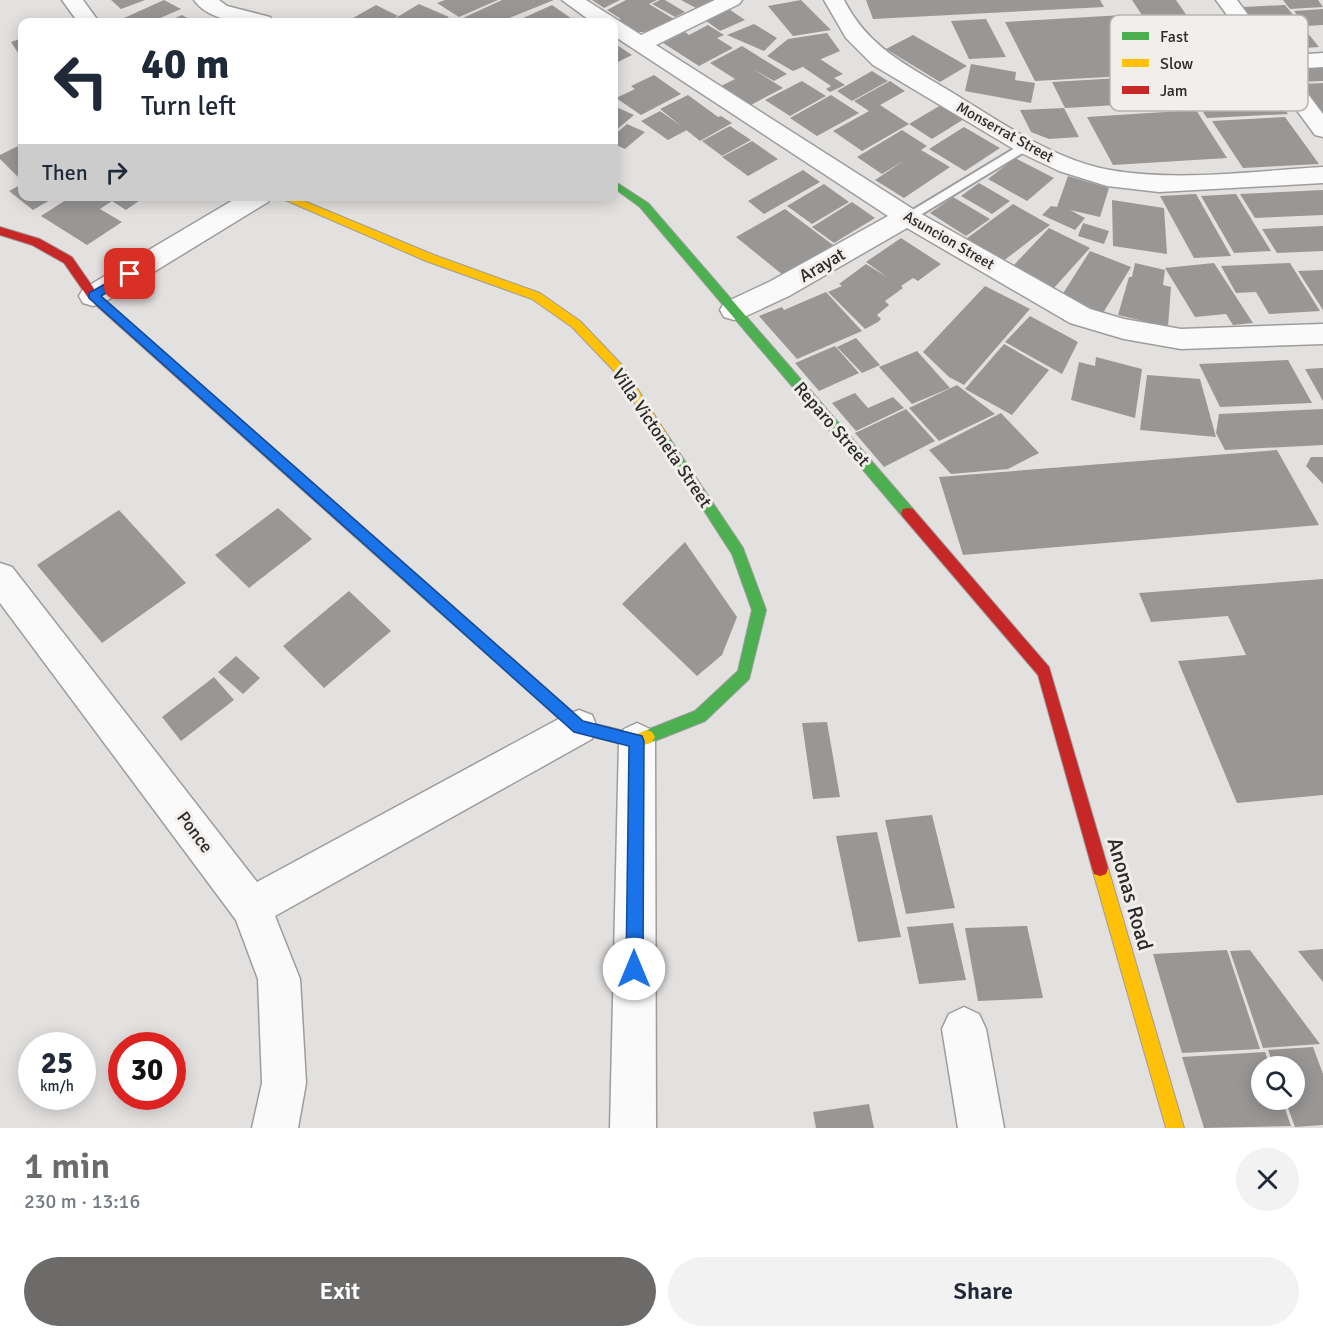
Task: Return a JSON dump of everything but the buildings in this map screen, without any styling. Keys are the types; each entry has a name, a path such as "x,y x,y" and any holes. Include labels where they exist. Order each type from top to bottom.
{"street":[{"path":"72,0 85,18"},
{"path":"204,0 220,10 248,18"},
{"path":"572,0 600,18"},
{"path":"640,44 732,0"},
{"name":"Monserrat Street","path":"834,0 852,32 881,60 1025,146 1068,166 1107,178 1159,184 1323,175"},
{"path":"1226,0 1237,15"},
{"name":"Asuncion Street","path":"618,30 907,217 1080,316 1102,324 1181,339 1323,334"},
{"path":"1308,61 1323,60"},
{"path":"1308,110 1323,130"},
{"name":"Reparo Street","path":"618,187 644,205 1044,672"},
{"path":"93,296 251,201"},
{"name":"Villa Victoneta Street","path":"293,201 430,258 536,296 576,324 618,368 738,552 759,610 744,674 700,716 637,741"},
{"name":"Arayat","path":"734,310 779,289 907,217"},
{"path":"0,231 36,242 68,260 93,296 579,727 637,741 633,1128"},
{"name":"Ponce","path":"0,577 251,907 279,979 284,1083 275,1128"},
{"name":"Anonas Road","path":"1044,672 1175,1128"},
{"path":"251,907 579,727"},
{"path":"964,1029 981,1128"}],"lane":[{"path":"907,217 1025,146"}],"traffic: fast":[{"path":"618,187 644,205 908,513"},
{"path":"647,737 700,716 744,674 759,610 738,552 664,439"}],"traffic: slow":[{"path":"293,201 430,258 536,296 576,324 618,368 664,439"},
{"path":"359,532 579,727 637,741 647,737"},
{"path":"1100,868 1175,1128"}],"traffic: jam":[{"path":"0,231 36,242 68,260 93,296 359,532"},
{"path":"908,513 1044,672 1100,868"}],"route":[{"path":"130,274 93,296 579,727 637,741 634,969"}]}
